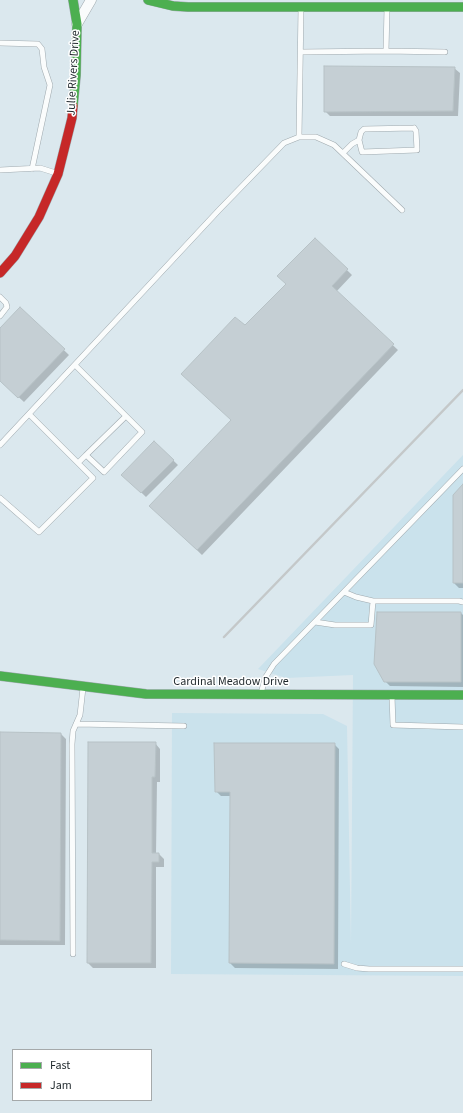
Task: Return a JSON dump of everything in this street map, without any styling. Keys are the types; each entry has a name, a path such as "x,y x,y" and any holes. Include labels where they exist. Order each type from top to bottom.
{"street":[{"name":"Julie Rivers Drive","path":"77,24 91,0"},
{"path":"148,0 173,6 217,3 302,7 313,4 387,7 437,3 463,7"},
{"name":"Julie Rivers Drive","path":"0,273 15,256 39,217 58,174 72,118 76,75 77,24 75,2"},
{"name":"Cardinal Meadow Drive","path":"0,676 146,694 463,695"}],"lane":[{"path":"299,138 302,7"},
{"path":"386,51 387,7"},
{"path":"0,43 38,44 42,49 44,67 50,85 32,169"},
{"path":"300,52 445,52"},
{"path":"343,153 352,144 359,140 361,132 364,129 414,128 416,131 417,148 415,151 362,152 359,140"},
{"path":"0,445 284,143 299,138 316,137 334,145 402,210"},
{"path":"0,170 40,168 58,174"},
{"path":"0,297 6,303 7,307 0,316"},
{"path":"75,365 142,432 104,472 86,455"},
{"path":"0,498 39,532 93,478 29,414"},
{"path":"78,463 126,416"},
{"path":"261,695 265,678 274,664 463,469"},
{"path":"344,592 356,597 373,601 463,602"},
{"path":"315,622 335,625 371,625 373,601"},
{"path":"73,954 72,744 73,731 80,715 84,687"},
{"path":"392,695 393,725 463,727"},
{"path":"76,724 184,726"},
{"path":"344,964 358,968 463,969"}],"shaded area":[{"path":"463,455 463,976 171,974 172,713 323,714 347,726 351,945 353,675 286,678 258,669"}],"building":[{"path":"324,66 455,67 453,111 324,112"},
{"path":"315,238 348,269 332,286 394,344 197,550 149,506 231,420 181,374 235,317 245,325 286,284 277,276"},
{"path":"20,307 65,349 18,398 0,381 0,328"},
{"path":"154,441 174,460 141,493 121,475"},
{"path":"463,484 463,583 453,583 453,495"},
{"path":"377,612 461,612 461,682 384,682 374,664"},
{"path":"0,732 61,733 60,941 0,940"},
{"path":"88,742 156,742 155,777 152,777 152,853 159,853 159,862 152,862 151,963 87,963"},
{"path":"214,743 335,743 334,964 229,963 230,792 215,792"}],"railway":[{"path":"224,637 463,390"}],"traffic: fast":[{"path":"73,0 77,24 76,75 73,106"},
{"path":"148,0 173,6 188,7 463,7"},
{"path":"0,676 146,694 463,695"}],"traffic: jam":[{"path":"0,273 15,256 39,217 58,174 72,118 73,106"}]}
